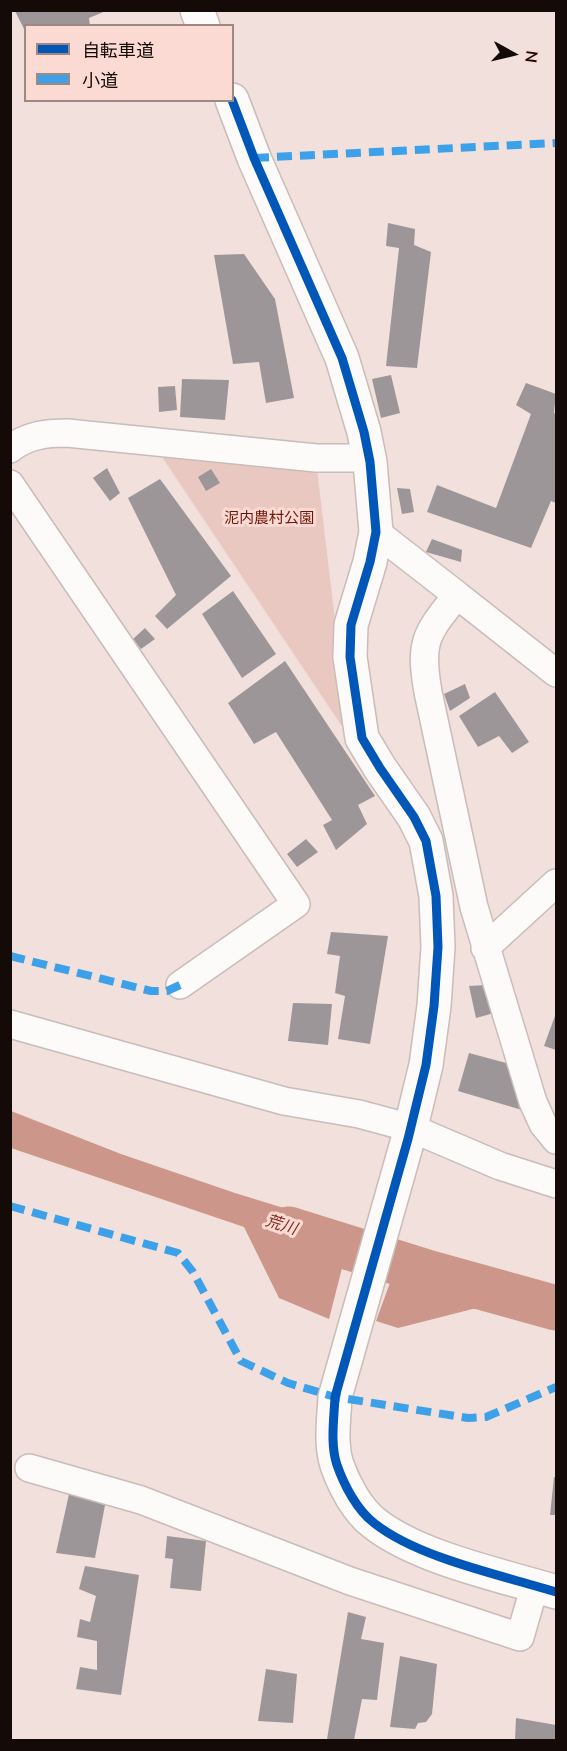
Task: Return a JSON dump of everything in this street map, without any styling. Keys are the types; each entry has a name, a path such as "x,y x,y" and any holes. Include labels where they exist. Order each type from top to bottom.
{"street":[{"path":"29,1468 141,1500 350,1581 520,1637 546,1589 449,1559 401,1541 372,1521 350,1494 337,1464 333,1435 335,1407 343,1366 409,1134 426,1065 435,1006 438,946 436,896 426,840 414,817 362,738 350,657 351,624 370,562 376,532 369,458 364,432 342,358 254,158 233,102"},
{"path":"10,449 43,433 68,433 316,458 369,458"},
{"path":"10,484 296,904 180,985"},
{"path":"376,532 556,673"},
{"path":"457,595 430,631 424,648 423,665 474,907 485,948 533,1102 543,1124 556,1140"},
{"path":"485,948 556,883"},
{"path":"10,1024 284,1101 359,1114 409,1134 556,1184"}],"green space":[{"name":"泥内農村公園","path":"160,454 317,469 349,737"}],"water":[{"path":"11,1111 121,1154 235,1193 352,1229 329,1319 279,1298 244,1227 11,1148"},
{"path":"402,1250 556,1295 556,1317 504,1301 398,1328 376,1321"}],"building":[{"path":"15,11 106,11 89,18 90,24 24,24 24,29"},
{"path":"388,223 415,229 414,245 431,252 417,368 386,366 399,248 386,246"},
{"path":"244,254 275,299 294,398 266,403 259,362 233,364 214,255"},
{"path":"391,375 400,413 381,418 372,379"},
{"path":"182,379 229,380 225,420 180,417"},
{"path":"526,383 556,394 554,413 556,414 556,503 551,501 531,548 427,512 437,485 496,508 531,414 516,405"},
{"path":"175,386 177,410 159,412 158,387"},
{"path":"107,468 120,493 110,501 93,478"},
{"path":"211,469 220,483 206,491 198,477"},
{"path":"160,479 231,576 167,629 155,616 176,595 128,498"},
{"path":"397,488 410,489 414,512 402,514"},
{"path":"432,539 462,550 461,562 426,552"},
{"path":"233,591 276,654 242,678 202,614"},
{"path":"145,628 155,639 141,649 133,639"},
{"path":"285,661 375,796 358,805 367,824 336,850 323,825 332,820 276,732 254,744 228,703"},
{"path":"465,684 470,698 450,711 444,694"},
{"path":"495,692 529,742 512,753 499,736 478,747 459,716"},
{"path":"306,839 318,852 297,867 287,854"},
{"path":"331,932 388,936 370,1044 338,1039 345,996 335,993 340,956 327,954"},
{"path":"486,985 494,1013 476,1018 469,986"},
{"path":"293,1003 332,1004 328,1045 288,1041"},
{"path":"556,1013 556,1050 544,1046"},
{"path":"469,1053 510,1064 522,1110 458,1091"},
{"path":"554,1477 556,1477 556,1515 550,1515"},
{"path":"69,1494 105,1505 95,1558 56,1553"},
{"path":"167,1536 206,1541 201,1591 170,1588 173,1559 165,1558"},
{"path":"85,1566 139,1575 121,1695 76,1689 80,1667 97,1670 97,1641 77,1637 80,1619 90,1622 96,1596 79,1589"},
{"path":"348,1612 366,1617 361,1639 384,1643 377,1700 362,1699 354,1740 327,1739"},
{"path":"400,1656 437,1664 432,1714 426,1722 418,1723 415,1729 390,1727"},
{"path":"266,1669 297,1674 293,1723 258,1721"},
{"path":"516,1718 556,1725 556,1740 515,1740"}],"waterway":[{"name":"荒川","path":"289,1229 430,1273 556,1308"}],"marked path":[{"path":"254,158 556,143"},
{"path":"10,956 151,991 167,991 180,985"},
{"path":"10,1206 178,1253 193,1272 241,1361 288,1383 335,1397 468,1418 486,1417 556,1387"}],"cycle path":[{"path":"233,102 254,158 342,358 364,432 370,462 376,532 370,562 351,625 350,657 362,738 414,817 426,841 436,896 438,947 434,1006 426,1065 408,1139 335,1397 333,1431 335,1457 343,1481 357,1504 368,1518 392,1535 436,1556 556,1592"}]}
